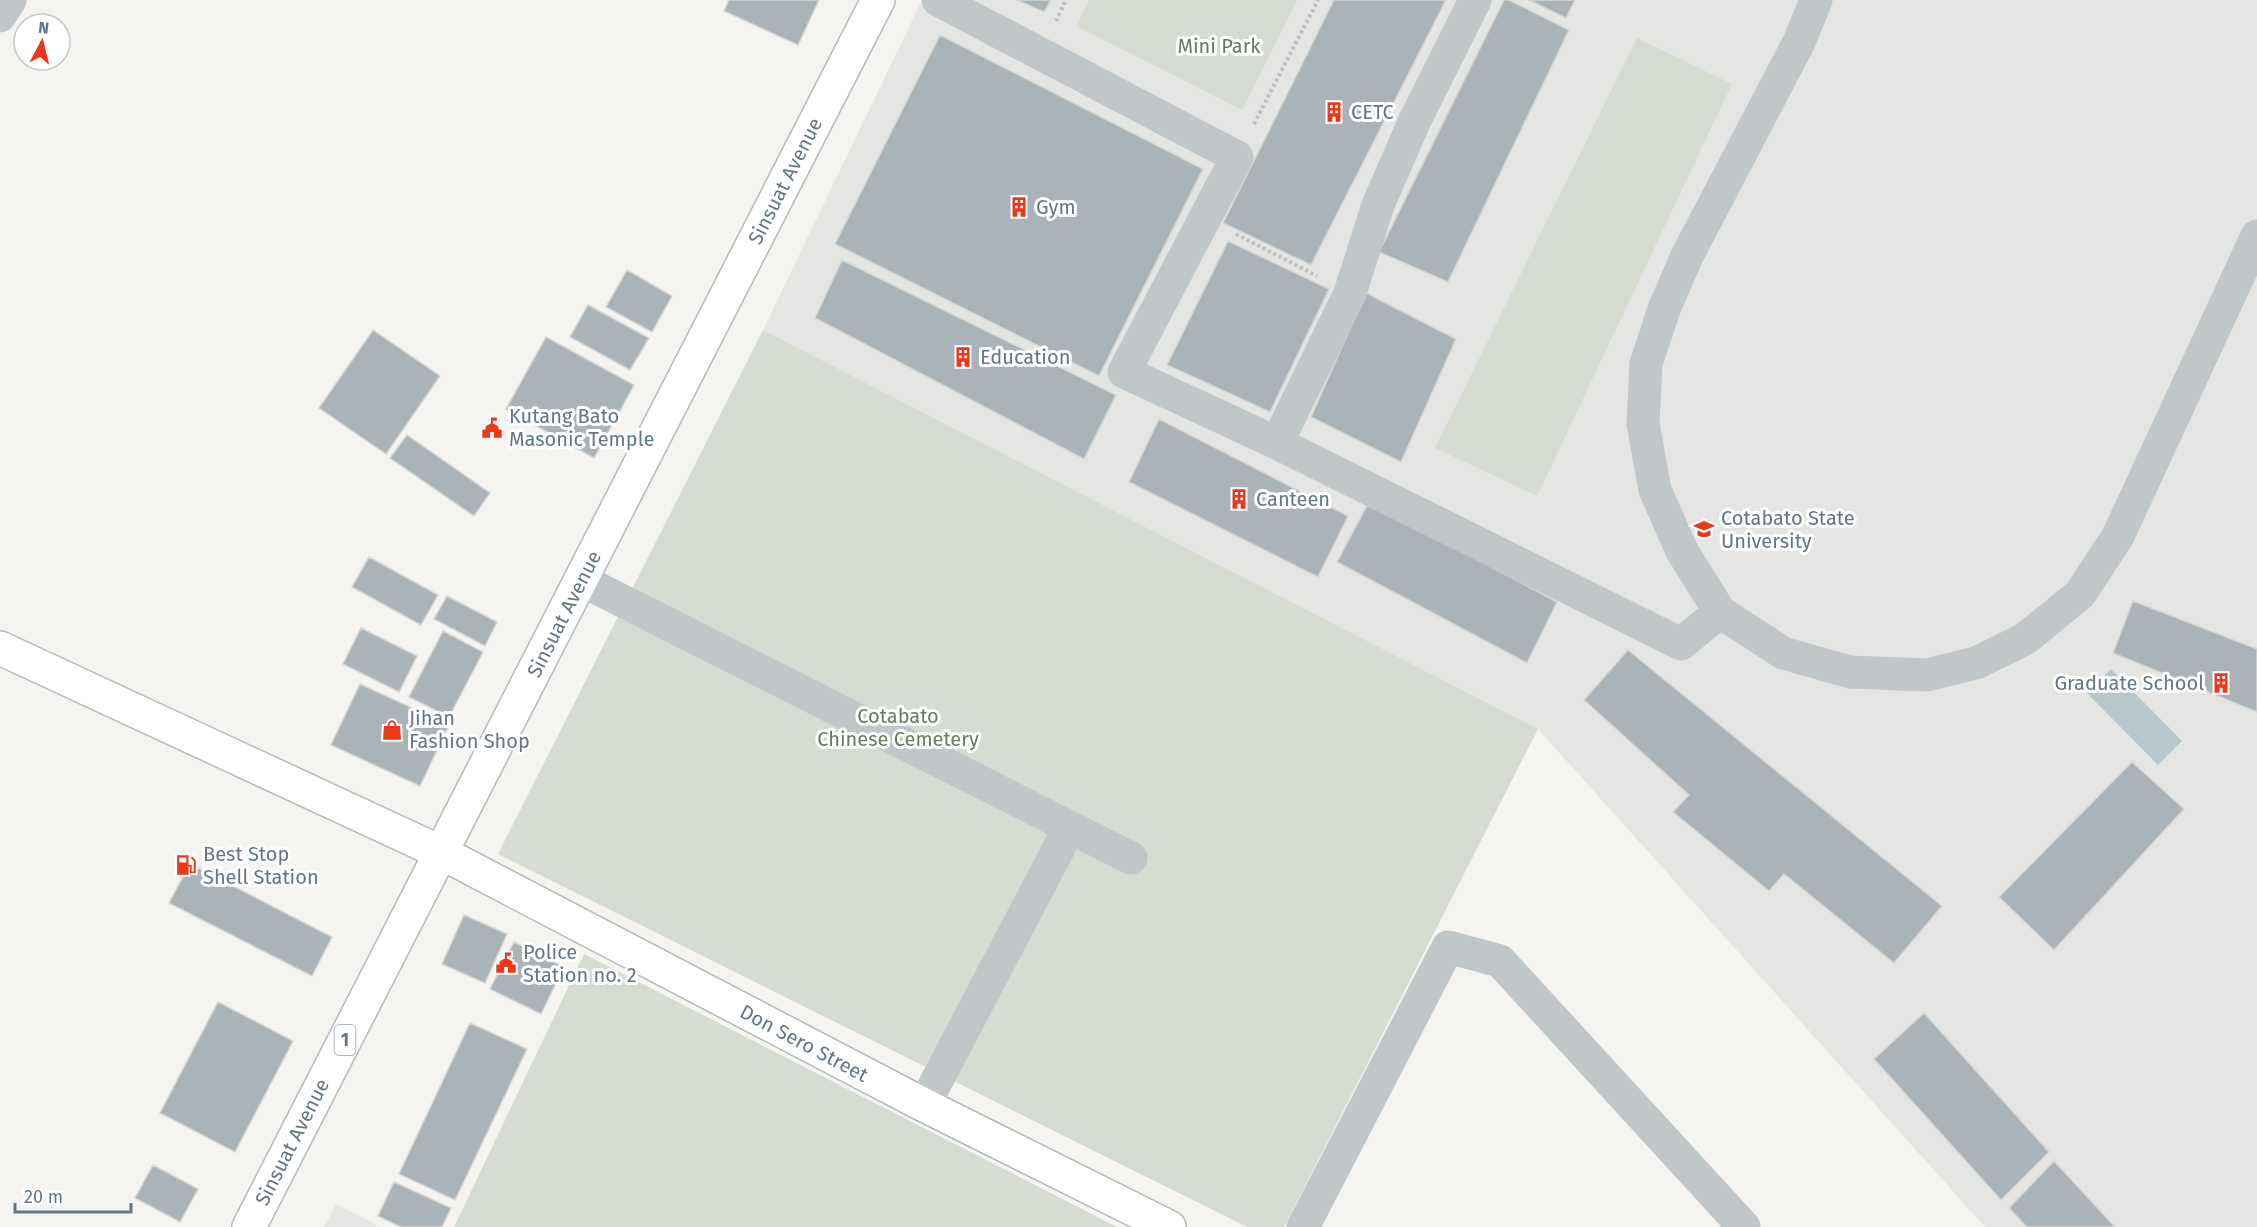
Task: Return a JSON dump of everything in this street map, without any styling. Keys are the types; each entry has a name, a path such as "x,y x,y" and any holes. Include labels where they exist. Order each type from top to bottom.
{"main road":[{"name":"Sinsuat Avenue","path":"249,1227 878,0"},
{"name":"Don Sero Street","path":"0,648 442,853 924,1105 1169,1227"}],"street":[{"path":"0,16 10,0"},
{"path":"938,0 1237,156 1124,372 1277,443 1681,644 1720,612"},
{"path":"1277,443 1350,293 1378,205 1410,131 1475,0"},
{"path":"1816,0 1799,42 1687,256 1664,309 1646,364 1643,424 1655,490 1682,551 1720,612 1783,653 1850,672 1926,675 1976,663 2025,639 2080,594 2118,536 2257,236"},
{"path":"581,580 1131,858"},
{"path":"924,1105 1070,827"},
{"path":"1303,1227 1448,947 1500,961 1744,1227"}],"path":[{"path":"1237,156 1318,0"},
{"path":"1206,218 1350,293"}],"shaded area":[{"name":"Cotabato State University","path":"922,0 2257,0 2257,1227 1985,1227 1538,729 763,330"},
{"path":"2111,669 2182,741 2158,765 2087,693"},
{"path":"336,1204 381,1227 324,1227"}],"green space":[{"name":"Mini Park","path":"1089,0 1297,0 1242,110 1076,26"},
{"path":"1637,38 1732,84 1537,496 1435,448"},
{"name":"Cotabato Chinese Cemetery","path":"763,330 1538,729 1284,1227 1247,1227 498,854"},
{"path":"584,954 1117,1227 454,1227"}],"building":[{"path":"729,0 819,0 798,45 724,11"},
{"path":"1017,0 1051,0 1044,12"},
{"name":"CETC","path":"1334,0 1446,0 1311,265 1223,223"},
{"path":"1504,0 1509,0 1569,30 1448,282 1379,252"},
{"path":"1529,0 1575,0 1566,18"},
{"name":"Gym","path":"940,35 1203,169 1099,376 835,244"},
{"path":"1228,241 1329,289 1270,412 1167,365"},
{"name":"Education","path":"842,260 1116,395 1084,459 815,318"},
{"path":"627,270 672,296 652,332 606,307"},
{"path":"1366,293 1456,339 1401,462 1311,417"},
{"path":"588,305 649,338 630,370 570,337"},
{"path":"373,330 440,376 386,454 319,408"},
{"path":"546,337 634,385 594,458 506,409"},
{"name":"Canteen","path":"1159,419 1348,516 1318,577 1129,482"},
{"path":"407,435 490,493 474,516 390,458"},
{"path":"1369,502 1557,602 1527,663 1337,562"},
{"path":"369,557 438,595 421,625 352,587"},
{"path":"447,596 497,622 485,646 434,619"},
{"name":"Graduate School","path":"2133,601 2257,649 2257,712 2113,653"},
{"path":"361,628 417,656 399,692 343,664"},
{"path":"443,631 483,652 449,717 409,697"},
{"path":"1628,650 1942,906 1894,963 1784,874 1769,891 1673,812 1689,795 1584,700"},
{"path":"360,684 449,725 420,786 331,745"},
{"path":"2132,762 2184,809 2054,950 1999,897"},
{"path":"190,864 332,937 312,976 169,903"},
{"path":"464,915 507,934 485,983 442,964"},
{"path":"514,942 564,967 541,1014 490,989"},
{"path":"218,1002 293,1041 235,1152 160,1113"},
{"path":"1924,1013 2049,1152 2001,1200 1874,1059"},
{"path":"470,1023 527,1049 455,1200 399,1174"},
{"path":"2054,1161 2115,1227 2027,1227 2009,1208"},
{"path":"153,1165 198,1189 180,1222 135,1198"},
{"path":"394,1182 451,1208 442,1227 401,1227 378,1216"}],"place":[{"name":"CETC","path":"1334,112"},
{"name":"Gym","path":"1019,207"},
{"name":"Education","path":"963,357"},
{"name":"Kutang Bato Masonic Temple","path":"492,428"},
{"name":"Canteen","path":"1239,499"},
{"name":"Cotabato State University","path":"1704,529"},
{"name":"Graduate School","path":"2221,683"},
{"name":"Jihan Fashion Shop","path":"392,730"},
{"name":"Best Stop Shell Station","path":"186,865"},
{"name":"Police Station no. 2","path":"506,963"}]}
